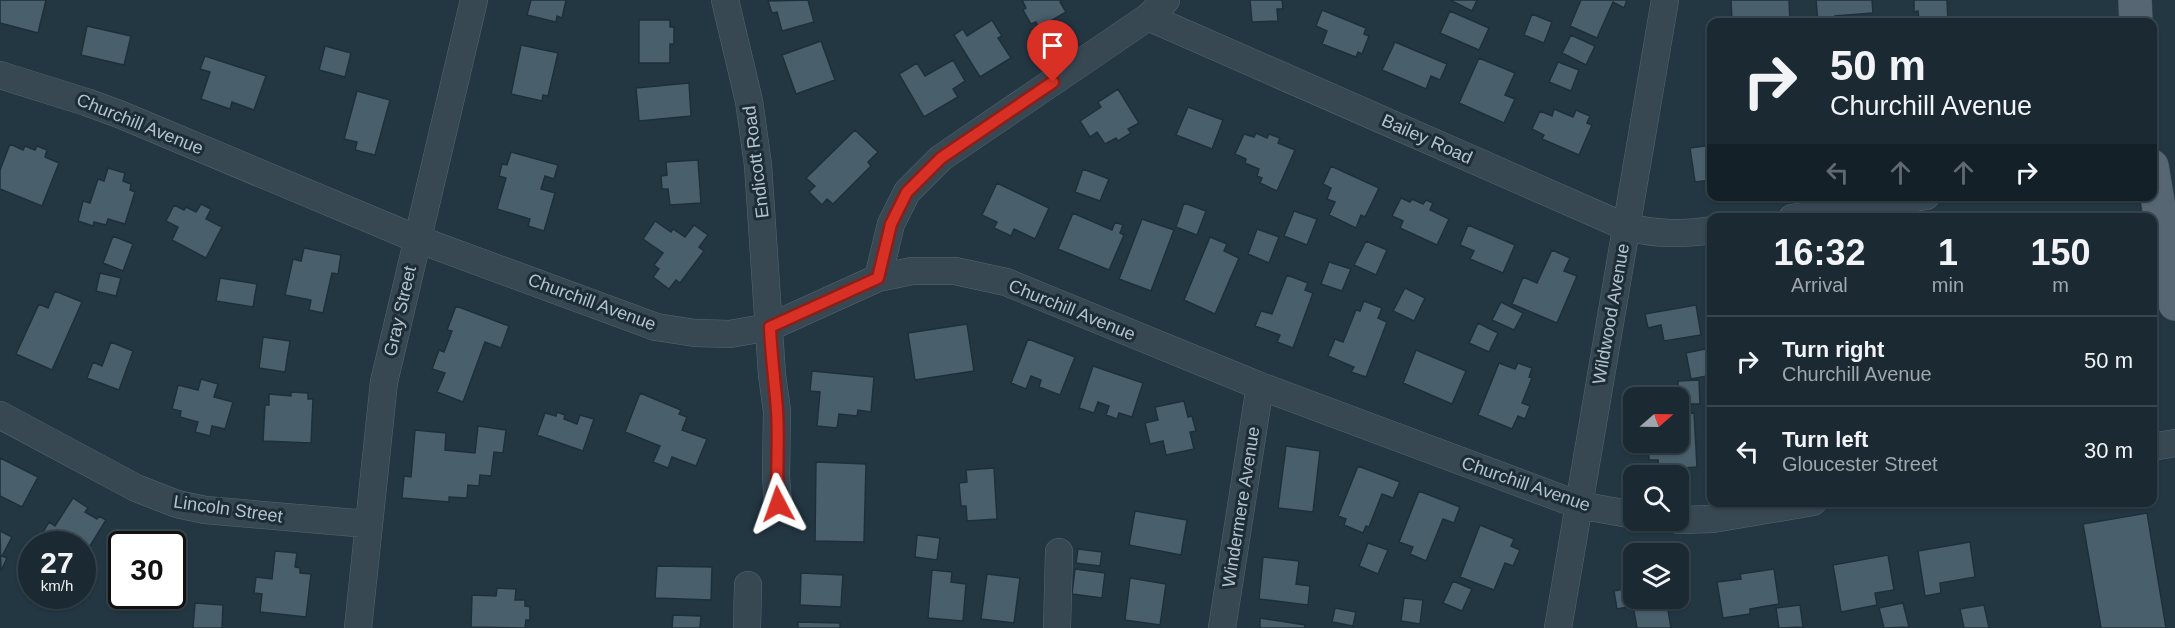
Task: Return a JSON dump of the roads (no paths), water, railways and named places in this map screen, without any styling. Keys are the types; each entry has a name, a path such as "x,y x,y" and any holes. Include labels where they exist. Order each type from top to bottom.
{"main road":[{"path":"2135,0 2136,18"},
{"path":"2157,196 2175,304"}],"street":[{"name":"Gray Street","path":"358,628 384,382 474,0"},
{"name":"Endicott Road","path":"725,0 742,68 754,132 764,230 772,375 777,411 778,504"},
{"name":"Wildwood Avenue","path":"1558,628 1665,0"},
{"name":"Bailey Road","path":"1157,8 1626,227 1657,234 1689,234 1707,231"},
{"path":"878,278 891,224 907,192 941,158 1157,8"},
{"name":"Churchill Avenue","path":"0,75 119,114 417,239 656,327 695,333 730,334 770,327 878,278 912,271 954,271 1006,282 1260,386 1579,505 1623,513"},
{"path":"1822,213 1896,201"},
{"name":"Windermere Avenue","path":"1222,628 1260,386"},
{"name":"Lincoln Street","path":"0,415 136,488 177,504 205,510 368,524"},
{"path":"2157,446 2175,443"},
{"path":"1689,520 1713,519 1784,507"},
{"path":"1057,628 1059,552"},
{"path":"747,628 748,585"}]}
